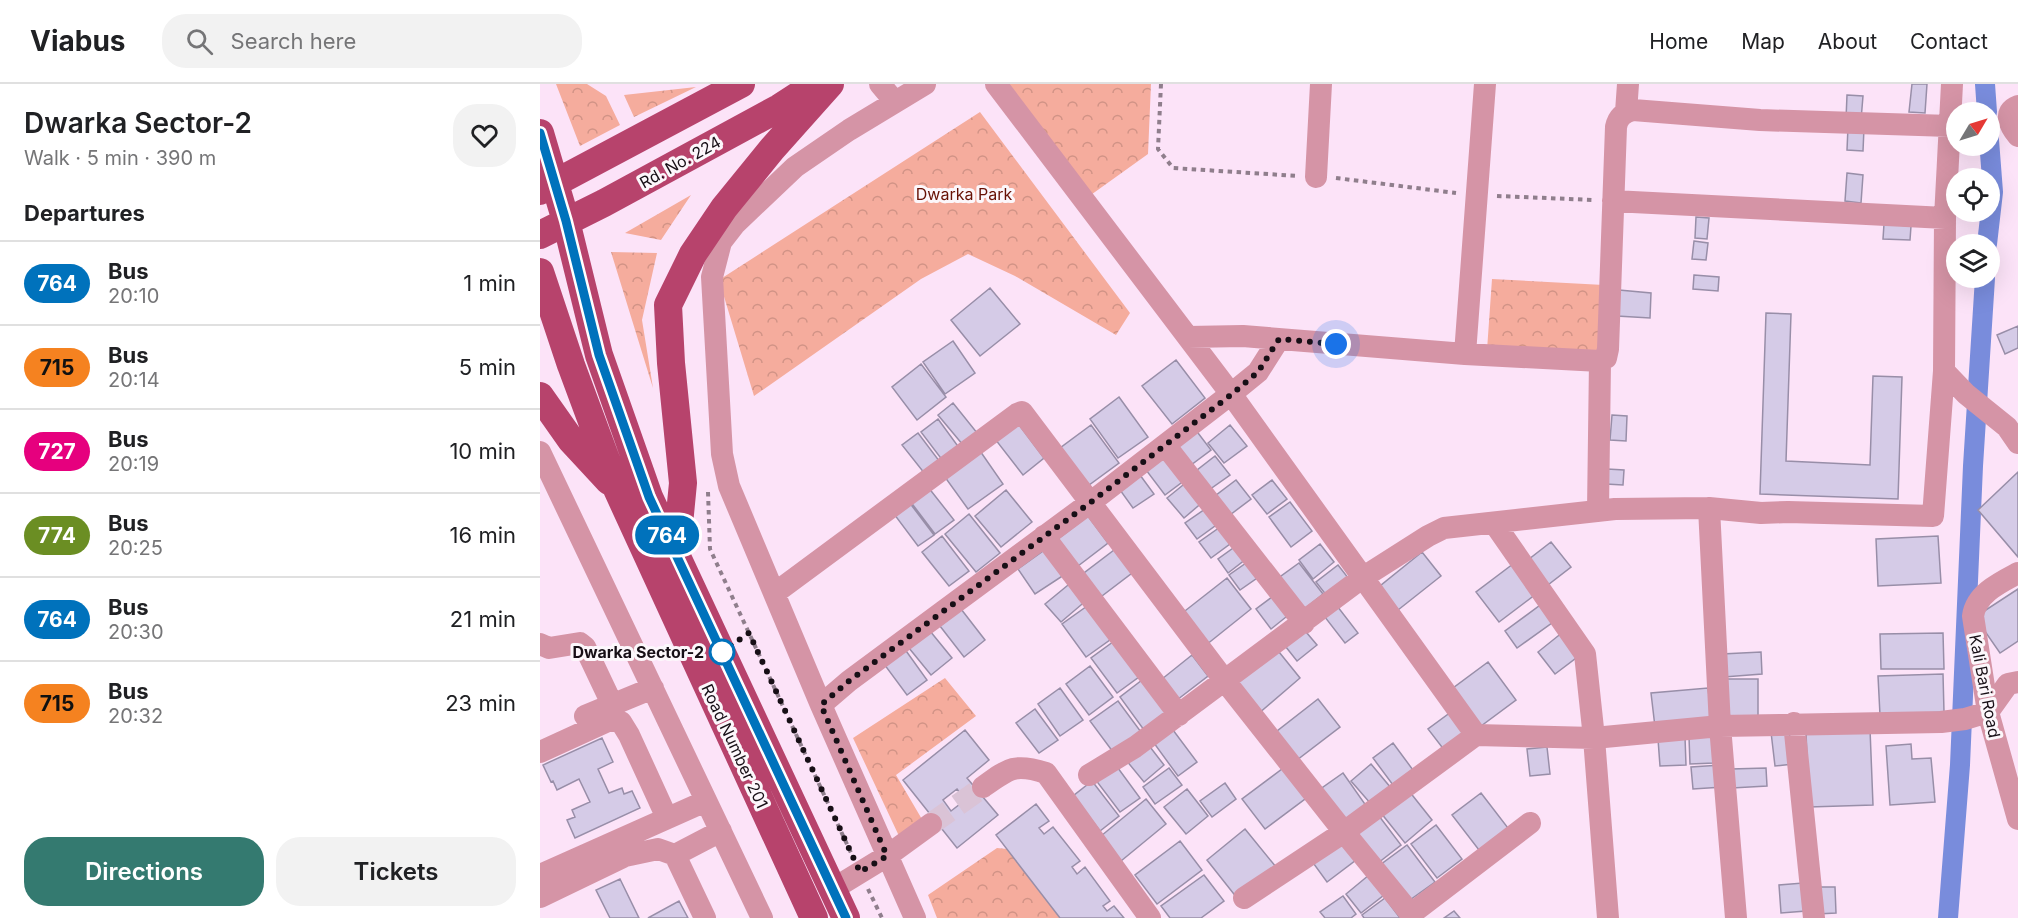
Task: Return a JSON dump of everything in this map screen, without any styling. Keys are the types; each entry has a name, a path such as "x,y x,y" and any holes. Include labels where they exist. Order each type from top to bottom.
{"main road":[{"path":"547,187 741,84"},
{"name":"Rd. No. 224","path":"540,235 749,124 816,84"},
{"path":"676,555 683,483 671,363 668,305 693,254 724,208 772,149 830,84"},
{"name":"Road Number 201","path":"540,133 547,187 566,221 599,355 649,497 846,918"},
{"name":"Road Number 201","path":"540,272 617,489 814,918"},
{"path":"540,396 571,440 617,489"}],"street":[{"path":"880,84 895,102"},
{"path":"915,918 821,705 729,486 722,454 712,277 721,242 735,224 795,167 925,84"},
{"path":"996,84 1232,394 1476,735"},
{"path":"1316,177 1322,84"},
{"path":"1465,354 1485,84"},
{"path":"1626,112 1628,84"},
{"path":"1951,102 1952,84"},
{"path":"2018,106 2012,108 2008,116 2009,124 2018,136"},
{"path":"1188,337 1279,339 1465,354 1600,361 1606,358 1608,349 1616,127 1618,120 1626,112 1633,110 1760,120 1946,126"},
{"path":"1089,776 1135,747 1362,578 1444,528 1598,511 1709,508 1761,513 1933,516 1944,371 1945,218 1948,156"},
{"path":"1613,201 1945,218"},
{"path":"821,705 849,681 1091,502 1232,394 1258,372 1279,339"},
{"path":"1598,511 1600,361"},
{"path":"1944,371 1966,394 2007,428 2018,443"},
{"path":"775,592 1022,412 1225,681 1413,916 1530,823"},
{"path":"1165,445 1304,623"},
{"path":"540,452 762,918"},
{"path":"1709,508 1720,726 1736,918"},
{"path":"1494,523 1583,648 1587,664 1594,738 1608,918"},
{"path":"1044,536 1179,715"},
{"name":"Kali Bari Road","path":"2018,573 2000,583 1974,604 1973,616 1988,712 2018,819"},
{"path":"540,644 549,648 580,643 585,647 612,704"},
{"path":"1244,898 1344,832 1476,735 1594,738 1720,726 1941,722 1965,719 1988,712 2008,684 2018,682"},
{"path":"540,738 652,688"},
{"path":"540,752 610,720 621,722 667,818"},
{"path":"1794,723 1814,918"},
{"path":"983,787 1002,773 1024,766 1046,773 1150,918"},
{"path":"540,875 706,801"},
{"path":"833,889 887,856 931,824"},
{"path":"675,855 721,831"},
{"path":"540,897 625,856 658,849 675,855 705,918"}],"path":[{"path":"1161,84 1158,149 1173,168 1353,179 1476,195 1613,201"},
{"path":"708,492 710,549 882,918"}],"green space":[{"path":"556,84 587,84 606,96 620,125 580,146"},
{"path":"1005,84 1151,84 1148,154 1088,197"},
{"path":"696,87 634,117 624,95"},
{"name":"Dwarka Park","path":"980,112 1130,313 1116,335 1015,276 968,254 921,279 754,396 719,280"},
{"path":"691,195 661,240 625,233"},
{"path":"611,252 657,253 642,320 653,388"},
{"path":"1492,279 1604,285 1601,354 1487,350"},
{"path":"945,678 976,716 896,775 923,821 899,836 853,738"},
{"path":"997,848 1007,849 1060,918 937,918 928,895"}],"building":[{"path":"1912,84 1927,84 1925,113 1909,112"},
{"path":"1847,95 1863,96 1861,120 1846,119"},
{"path":"1848,127 1864,128 1863,151 1847,150"},
{"path":"1847,173 1863,175 1861,203 1845,201"},
{"path":"1696,217 1709,218 1707,239 1695,238"},
{"path":"1884,224 1911,226 1910,240 1883,239"},
{"path":"1694,241 1708,243 1706,260 1692,259"},
{"path":"1694,275 1719,277 1718,291 1693,289"},
{"path":"990,288 1020,324 980,356 951,320"},
{"path":"1619,290 1651,293 1650,318 1617,316"},
{"path":"1766,313 1791,314 1786,461 1870,465 1873,376 1902,377 1898,499 1760,494"},
{"path":"2018,326 2018,348 2005,354 1997,335"},
{"path":"953,341 975,373 945,394 923,362"},
{"path":"1176,360 1205,398 1172,424 1142,386"},
{"path":"921,364 946,397 917,420 892,387"},
{"path":"1119,397 1148,437 1118,458 1090,419"},
{"path":"953,403 978,434 963,445 938,415"},
{"path":"1612,415 1627,416 1626,441 1610,440"},
{"path":"938,419 960,449 943,461 921,432"},
{"path":"1017,422 1044,458 1023,475 995,439"},
{"path":"1091,425 1119,463 1085,488 1056,451"},
{"path":"1230,425 1247,446 1224,463 1208,443"},
{"path":"1195,429 1211,450 1187,468 1171,448"},
{"path":"918,433 940,462 925,474 902,445"},
{"path":"978,448 1003,484 968,509 942,473"},
{"path":"1164,451 1185,480 1165,495 1143,466"},
{"path":"1215,456 1230,475 1206,492 1192,474"},
{"path":"1607,469 1624,470 1623,485 1606,484"},
{"path":"2018,472 2018,557 1978,510"},
{"path":"1140,475 1154,494 1133,508 1120,490"},
{"path":"1236,480 1251,499 1226,518 1211,499"},
{"path":"1272,480 1287,499 1267,514 1252,495"},
{"path":"1188,481 1204,501 1184,518 1167,498"},
{"path":"928,487 954,520 935,534 910,501"},
{"path":"1006,490 1032,522 1001,547 975,516"},
{"path":"909,502 934,535 918,546 894,514"},
{"path":"1290,502 1312,531 1291,547 1269,517"},
{"path":"1208,507 1219,523 1197,539 1185,523"},
{"path":"969,514 1000,553 976,572 945,534"},
{"path":"1088,516 1108,543 1078,566 1058,539"},
{"path":"1223,525 1234,541 1211,558 1199,542"},
{"path":"942,536 969,571 949,586 922,552"},
{"path":"1938,536 1941,583 1878,586 1876,539"},
{"path":"1551,542 1571,567 1544,588 1524,563"},
{"path":"1320,544 1334,562 1313,579 1299,560"},
{"path":"1236,546 1246,559 1228,573 1218,559"},
{"path":"1118,547 1136,570 1098,599 1080,576"},
{"path":"1046,549 1064,575 1035,594 1018,569"},
{"path":"1422,552 1441,576 1398,610 1380,586"},
{"path":"1249,561 1260,576 1240,590 1229,575"},
{"path":"1299,563 1323,594 1302,611 1277,579"},
{"path":"1513,564 1536,594 1499,622 1476,592"},
{"path":"1338,565 1349,579 1327,596 1316,582"},
{"path":"1227,578 1251,609 1206,645 1181,614"},
{"path":"1073,581 1088,599 1061,622 1045,604"},
{"path":"2018,589 2018,641 2000,653 1975,617"},
{"path":"1276,594 1291,613 1271,629 1256,609"},
{"path":"1334,602 1358,633 1345,643 1321,612"},
{"path":"1543,603 1556,620 1517,648 1505,631"},
{"path":"1090,604 1114,637 1086,657 1062,624"},
{"path":"961,609 985,640 964,657 940,626"},
{"path":"1301,626 1317,645 1297,661 1282,642"},
{"path":"930,631 952,658 931,675 909,648"},
{"path":"1563,632 1580,655 1555,674 1538,652"},
{"path":"1943,633 1944,669 1881,669 1880,634"},
{"path":"1117,639 1143,674 1117,693 1091,658"},
{"path":"1275,647 1300,678 1258,714 1232,683"},
{"path":"904,648 927,680 907,695 884,664"},
{"path":"1761,652 1762,674 1724,677 1722,654"},
{"path":"1192,655 1208,676 1173,703 1157,683"},
{"path":"1488,662 1516,700 1477,729 1449,691"},
{"path":"1090,666 1113,697 1089,715 1066,684"},
{"path":"1943,674 1944,712 1880,715 1878,676"},
{"path":"1146,677 1170,710 1144,730 1120,697"},
{"path":"1724,679 1758,679 1758,719 1724,720"},
{"path":"1060,688 1083,720 1060,736 1038,704"},
{"path":"1708,688 1712,722 1655,727 1651,693"},
{"path":"1318,699 1340,727 1293,763 1272,735"},
{"path":"1118,701 1141,732 1113,752 1090,721"},
{"path":"1035,709 1058,740 1039,753 1016,723"},
{"path":"1451,712 1468,734 1445,751 1428,729"},
{"path":"1170,726 1197,762 1178,776 1151,739"},
{"path":"1870,729 1873,805 1809,807 1806,732"},
{"path":"965,730 989,760 967,778 998,815 957,848 903,780","holes":["957,789 965,800 951,811 943,800"]},
{"path":"1789,730 1793,764 1775,766 1771,732"},
{"path":"1713,736 1714,763 1690,764 1689,737"},
{"path":"1685,737 1686,765 1660,766 1658,739"},
{"path":"602,738 613,762 598,769 609,793 622,788 624,794 632,791 640,808 575,838 567,820 575,817 572,810 590,802 579,779 557,790 543,765"},
{"path":"1147,743 1164,765 1144,782 1126,760"},
{"path":"1393,743 1413,770 1393,785 1373,758"},
{"path":"1911,744 1912,759 1931,758 1935,802 1890,805 1886,746"},
{"path":"1547,747 1550,774 1530,776 1527,749"},
{"path":"1115,764 1140,798 1120,812 1095,779"},
{"path":"1371,764 1391,788 1371,804 1351,781"},
{"path":"1721,765 1723,787 1693,789 1691,767"},
{"path":"1286,766 1309,796 1265,829 1242,799"},
{"path":"1169,768 1182,785 1155,804 1143,787"},
{"path":"1766,768 1767,786 1732,788 1731,769"},
{"path":"1343,773 1367,807 1343,824 1319,790"},
{"path":"1092,781 1119,816 1100,831 1073,796"},
{"path":"1225,783 1236,799 1212,817 1200,801"},
{"path":"1187,789 1208,816 1186,834 1164,807"},
{"path":"1409,791 1432,820 1405,843 1381,813"},
{"path":"1481,793 1508,828 1479,850 1452,815"},
{"path":"1146,799 1166,824 1121,861 1101,836"},
{"path":"1036,804 1049,821 1039,828 1044,834 1053,827 1080,861 1072,867 1077,874 1085,867 1110,901 1103,906 1107,911 1114,906 1124,918 1060,918 996,835"},
{"path":"1376,812 1401,845 1378,863 1353,831"},
{"path":"1436,825 1462,859 1437,878 1411,844"},
{"path":"1245,829 1276,867 1237,898 1207,860"},
{"path":"1340,838 1356,860 1327,882 1311,860"},
{"path":"1180,841 1202,870 1157,904 1135,875"},
{"path":"1407,845 1435,882 1407,902 1380,865"},
{"path":"1204,875 1224,901 1201,918 1170,918 1161,906"},
{"path":"1369,875 1384,895 1361,913 1346,894"},
{"path":"620,879 639,918 610,918 596,890"},
{"path":"1803,883 1806,911 1781,913 1779,885"},
{"path":"1816,887 1835,887 1836,913 1817,914"},
{"path":"1343,896 1356,914 1351,918 1325,918 1320,912"},
{"path":"1385,898 1400,918 1364,918 1362,915"},
{"path":"679,901 688,918 648,918"},
{"path":"1454,911 1460,918 1444,918"}],"waterway":[{"path":"1985,84 1986,102"},
{"path":"1988,234 1993,192 1990,156"},
{"path":"1948,918 1960,765 1973,466 1984,288"}],"tunnel":[{"path":"931,824 983,787"}],"bus line":[{"name":"764","path":"540,133 566,221 599,355 649,497 846,918"}],"place":[{"name":"Dwarka Sector-2","path":"722,652"}],"route":[{"path":"722,652 749,633 860,872 887,856 821,705 849,681 1091,502 1232,394 1258,372 1279,339 1336,344"}]}
